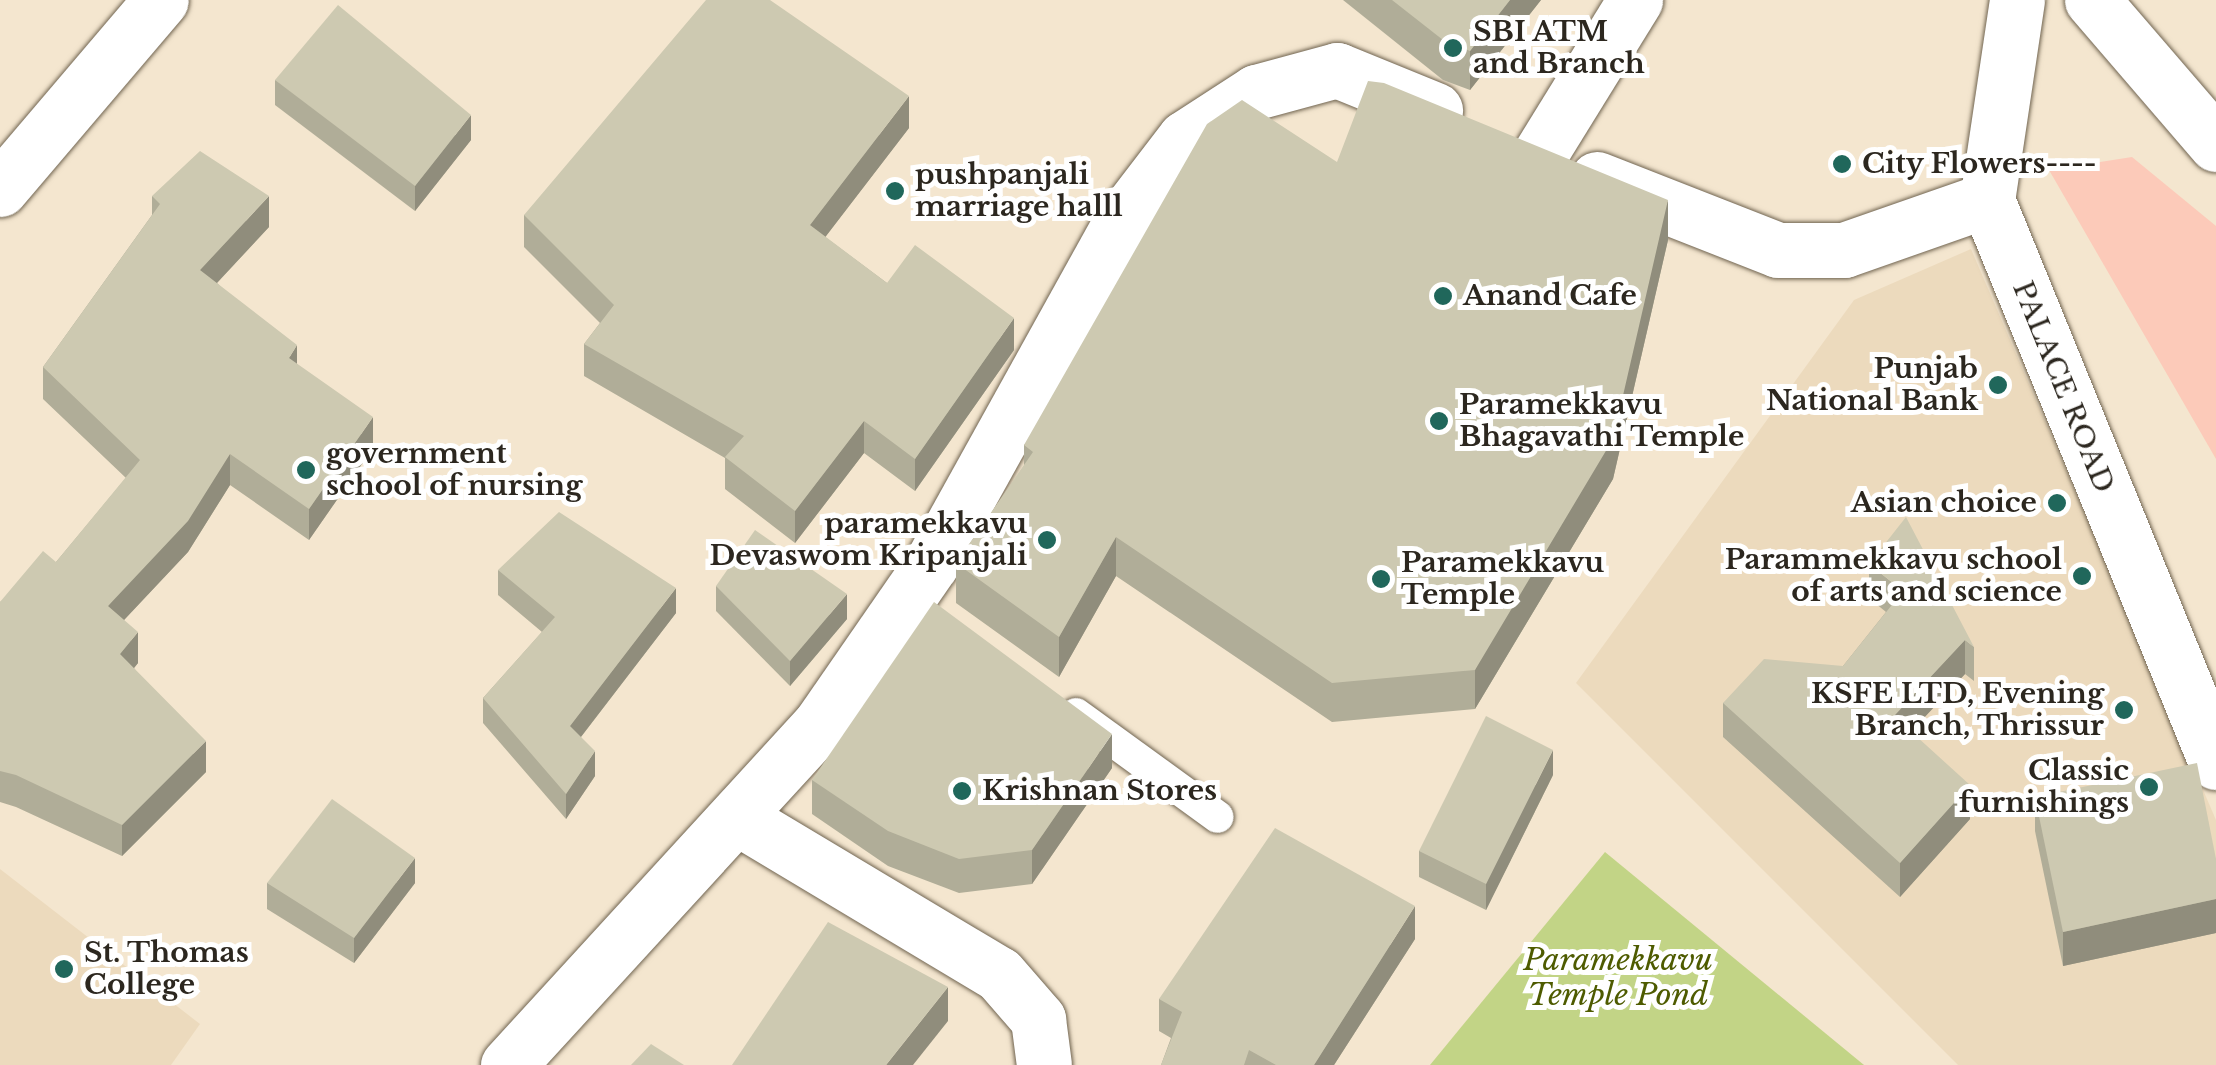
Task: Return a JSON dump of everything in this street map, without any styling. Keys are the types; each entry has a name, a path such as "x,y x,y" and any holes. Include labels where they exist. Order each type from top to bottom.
{"street":[{"path":"0,189 161,0"},
{"path":"1505,139 1635,0"},
{"path":"508,1065 738,818 926,606 1122,220 1185,138 1256,92 1337,70 1778,250 1844,250 1987,200 2016,0"},
{"path":"2092,0 2216,144"},
{"name":"PALACE ROAD","path":"1987,200 2213,745"},
{"path":"738,818 999,974 1038,1018 1044,1065"}],"lane":[{"path":"1040,688 1218,817"}],"shaded area":[{"path":"2132,157 2216,226 2216,459 2049,170"},
{"path":"1971,249 2216,820 2216,1065 1958,1065 1576,683 1854,300"},
{"name":"St. Thomas College","path":"0,869 200,1024 171,1065 0,1065"}],"water":[{"name":"Paramekkavu Temple Pond","path":"1605,852 1864,1065 1430,1065"}],"building":[{"path":"706,0 770,0 909,96 810,225 887,283 915,245 1014,318 915,459 864,421 795,511 725,457 744,436 584,344 614,305 524,215"},
{"path":"1392,0 1510,0 1470,51 1443,40"},
{"path":"338,5 471,115 415,186 275,80"},
{"name":"Paramekkavu Bhagavathi Temple","path":"1368,81 1384,83 1668,200 1613,439 1475,670 1332,683 1116,537 1059,637 956,563 1033,452 1024,445 1207,124 1242,100 1337,162"},
{"path":"200,151 269,196 200,270 297,345 289,358 373,417 309,509 230,454 188,521 108,606 138,632 120,654 206,741 122,825 0,771 0,602 43,551 56,562 140,460 43,367 160,204 152,196"},
{"path":"559,512 676,588 570,726 595,751 566,794 483,698 555,617 498,570"},
{"path":"1906,517 1974,647 1965,640 1894,716 1970,785 1900,863 1723,703 1764,659 1843,666 1903,591 1869,564"},
{"path":"755,530 847,594 790,661 716,586"},
{"name":"Krishnan Stores","path":"934,602 1112,734 1032,850 959,859 888,831 812,780"},
{"path":"1486,716 1553,750 1486,884 1419,851"},
{"path":"2197,763 2216,859 2216,899 2063,932 2035,797"},
{"path":"332,799 415,858 354,938 267,883"},
{"path":"1275,828 1415,906 1314,1065 1276,1065 1249,1050 1244,1065 1161,1065 1182,1012 1159,999"},
{"path":"828,922 948,987 886,1065 732,1065"},
{"path":"651,1044 684,1065 631,1065"}],"place":[{"name":"SBI ATM and Branch","path":"1453,48"},
{"name":"City Flowers----","path":"1842,164"},
{"name":"pushpanjali marriage halll","path":"895,191"},
{"name":"Anand Cafe","path":"1443,296"},
{"name":"Punjab National Bank","path":"1998,385"},
{"name":"Paramekkavu Bhagavathi Temple","path":"1439,421"},
{"name":"government school of nursing","path":"306,470"},
{"name":"Asian choice","path":"2057,503"},
{"name":"paramekkavu Devaswom Kripanjali","path":"1047,540"},
{"name":"Parammekkavu school of arts and science","path":"2082,576"},
{"name":"Paramekkavu Temple","path":"1381,579"},
{"name":"KSFE LTD, Evening Branch, Thrissur","path":"2124,710"},
{"name":"Classic furnishings","path":"2149,787"},
{"name":"Krishnan Stores","path":"962,791"},
{"name":"St. Thomas College","path":"64,969"}]}
